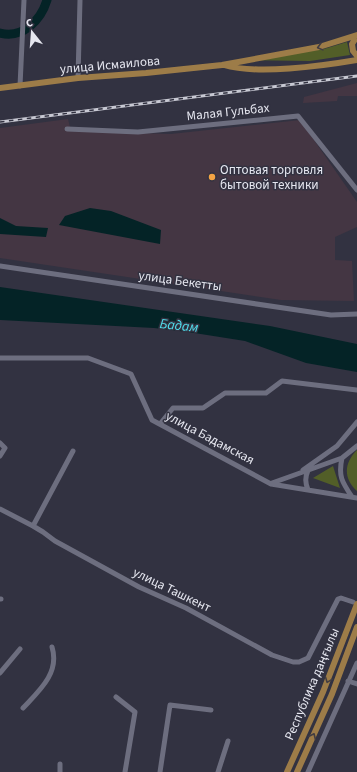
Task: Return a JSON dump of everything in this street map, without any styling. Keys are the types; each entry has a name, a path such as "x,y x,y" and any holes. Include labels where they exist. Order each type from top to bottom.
{"main road":[{"name":"улица Исмаилова","path":"0,88 78,78 222,65 319,47 357,36"},
{"path":"357,36 352,44 353,51 357,56"},
{"name":"улица Исмаилова","path":"222,65 234,68 269,69 325,65 357,60"},
{"name":"Республика даңғылы","path":"287,772 323,692 355,603"},
{"name":"Республика даңғылы","path":"297,772 332,694 357,627"}],"street":[{"path":"20,86 21,32 24,0"},
{"path":"78,78 80,0"},
{"name":"Малая Гульбах","path":"67,129 138,132 298,116 357,190"},
{"name":"улица Бекетты","path":"0,266 331,315 357,314"},
{"name":"улица Бадамская","path":"0,358 88,358 131,374 152,420 271,484 354,497"},
{"path":"160,424 173,408 203,408 224,392 266,393 282,381 357,390"},
{"path":"298,474 337,446 357,422"},
{"path":"0,443 5,448 0,456"},
{"path":"271,484 342,458 357,446"},
{"path":"0,509 33,526 73,451"},
{"path":"342,458 339,470 342,483 354,497"},
{"path":"308,470 305,477 305,484 308,490"},
{"name":"улица Ташкент","path":"33,526 44,532 54,541 139,587 186,608 272,655 293,662 299,662 308,658 338,599 341,598 355,603"},
{"path":"22,708 47,682 54,663 52,647"},
{"path":"0,673 20,649"},
{"path":"308,772 348,680 357,663"},
{"path":"348,680 357,684"},
{"path":"116,697 135,712 125,772"},
{"path":"160,772 170,705 211,710"},
{"path":"218,772 228,741"},
{"path":"60,764 60,772"}],"shaded area":[{"path":"357,83 357,96 338,96 337,101 303,103 304,97"},
{"path":"68,119 71,131 171,134 300,120 357,202 357,227 335,237 335,260 352,261 354,301 281,300 0,258 0,128"}],"green space":[{"path":"347,42 350,55 310,61 246,60 324,49"},
{"path":"357,450 357,491 349,481 347,470 350,460"},
{"path":"333,466 340,488 313,478"}],"water":[{"path":"90,208 111,211 161,230 160,244 59,225 65,216"},
{"path":"0,218 16,226 48,228 46,237 0,234"},
{"name":"Бадам","path":"0,287 270,326 357,344 357,372 306,363 245,341 188,332 154,328 0,320"}],"waterway":[{"path":"0,33 16,33 30,26 36,21 47,0"}],"railway":[{"path":"0,122 357,76"}],"place":[{"name":"Оптовая торговля бытовой техники","path":"212,177"}]}
